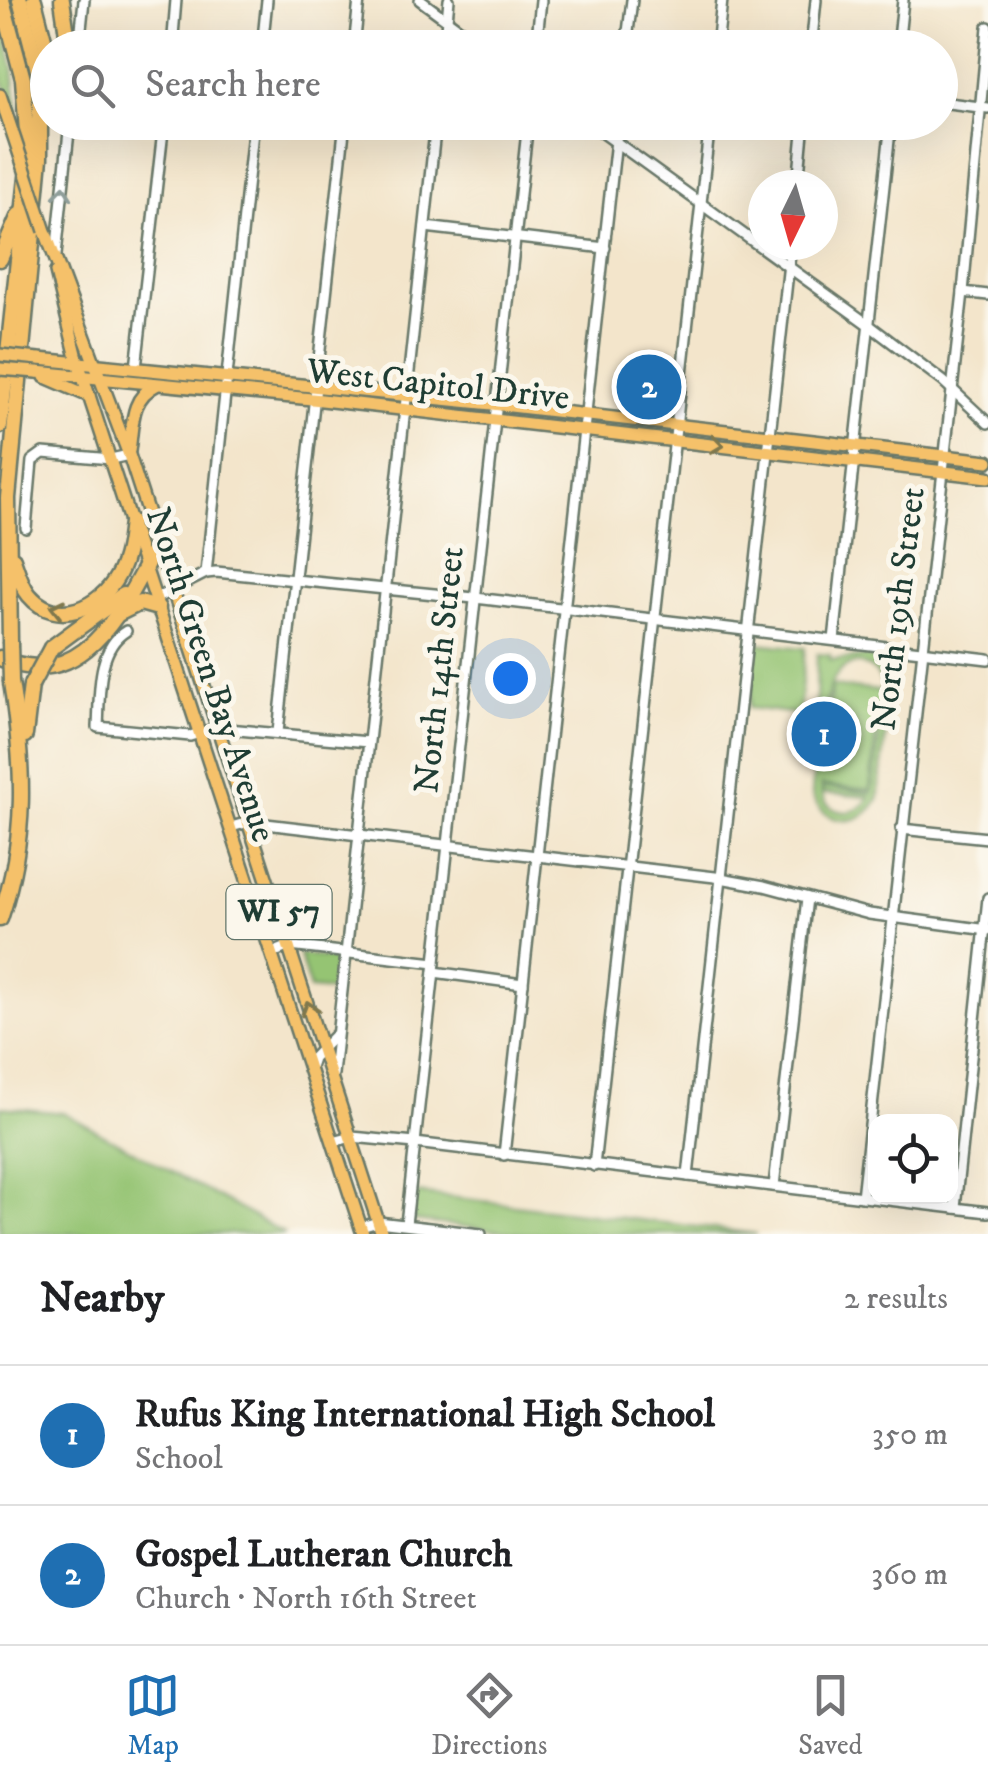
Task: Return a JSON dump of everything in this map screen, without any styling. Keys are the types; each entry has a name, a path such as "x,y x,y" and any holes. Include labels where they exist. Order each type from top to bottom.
{"highway":[{"path":"0,426 29,160 23,79 2,0"},
{"path":"20,0 30,39"},
{"path":"34,0 42,30"},
{"path":"62,0 66,30"},
{"path":"32,261 40,140"},
{"path":"23,776 10,682 8,544 17,390 48,140"},
{"path":"0,259 25,200"},
{"path":"8,544 27,593 47,609 75,612 94,602 112,585 126,555 131,522"},
{"path":"0,658 30,668 64,663 95,644 144,570 156,544"},
{"path":"0,919 15,864 30,685 51,648 118,599 144,570"},
{"path":"114,617 140,603 157,604"}],"main road":[{"path":"0,95 55,263"},
{"name":"North Green Bay Avenue","path":"55,263 64,315 144,570 362,1230"},
{"name":"North Green Bay Avenue","path":"55,263 129,455 380,1228"},
{"name":"West Capitol Drive","path":"0,355 136,368 315,399 988,477"},
{"name":"West Capitol Drive","path":"0,369 159,384 317,385 988,462"},
{"path":"37,372 89,396"},
{"name":"WI 57","path":"129,455 136,402 146,390 159,384"}],"street":[{"path":"80,30 84,0"},
{"path":"174,30 176,0"},
{"path":"264,30 267,0"},
{"path":"356,30 359,0"},
{"path":"420,0 462,30"},
{"path":"446,30 449,0"},
{"path":"538,30 541,0"},
{"path":"628,30 632,0"},
{"path":"719,30 722,0"},
{"path":"813,30 816,0"},
{"path":"900,30 903,0"},
{"name":"North 19th Street","path":"862,1197 984,107 988,27"},
{"path":"958,104 984,107"},
{"path":"55,263 68,140"},
{"path":"136,368 162,140"},
{"path":"206,573 252,140"},
{"path":"278,732 343,140"},
{"path":"332,1082 434,140"},
{"name":"North 14th Street","path":"406,1224 526,140"},
{"path":"613,140 870,325 988,422"},
{"path":"594,1166 708,140"},
{"path":"799,170 802,140"},
{"path":"834,640 889,140"},
{"path":"504,1155 616,142"},
{"path":"424,227 605,248"},
{"path":"688,1176 790,260"},
{"path":"963,292 988,294"},
{"path":"26,528 32,461 36,456 111,459 129,455"},
{"path":"157,604 173,590 206,573 386,588 988,659"},
{"path":"126,631 105,655 98,728 200,735 216,728 368,742"},
{"path":"231,827 249,822 722,878 892,918 986,929"},
{"path":"902,829 988,838"},
{"path":"774,1186 806,898"},
{"path":"955,1208 988,898"},
{"path":"272,953 290,946 345,952 523,984"},
{"path":"310,1067 333,1040 337,1029"},
{"path":"333,1142 352,1137 988,1212"},
{"path":"362,1230 406,1224 480,1234"}],"green space":[{"path":"0,13 13,67 19,128 0,73"},
{"path":"756,643 805,648 799,714 749,708"},
{"path":"817,654 830,655 830,660 870,657 892,681 878,799 863,816 834,818 818,806 812,795 819,706","holes":["857,663 875,672 881,682 879,736 871,793 824,787 823,793 869,797 855,810 843,812 825,802 820,785 870,790 880,691 832,686 823,759 826,702 830,688 836,676"]},
{"path":"299,954 336,959 333,991 310,989"},
{"path":"0,1107 64,1113 285,1234 0,1234"},
{"path":"415,1193 757,1234 526,1234 415,1221 411,1217"}],"place":[{"name":"Gospel Lutheran Church","path":"649,387"},
{"name":"Rufus King International High School","path":"824,734"}]}
